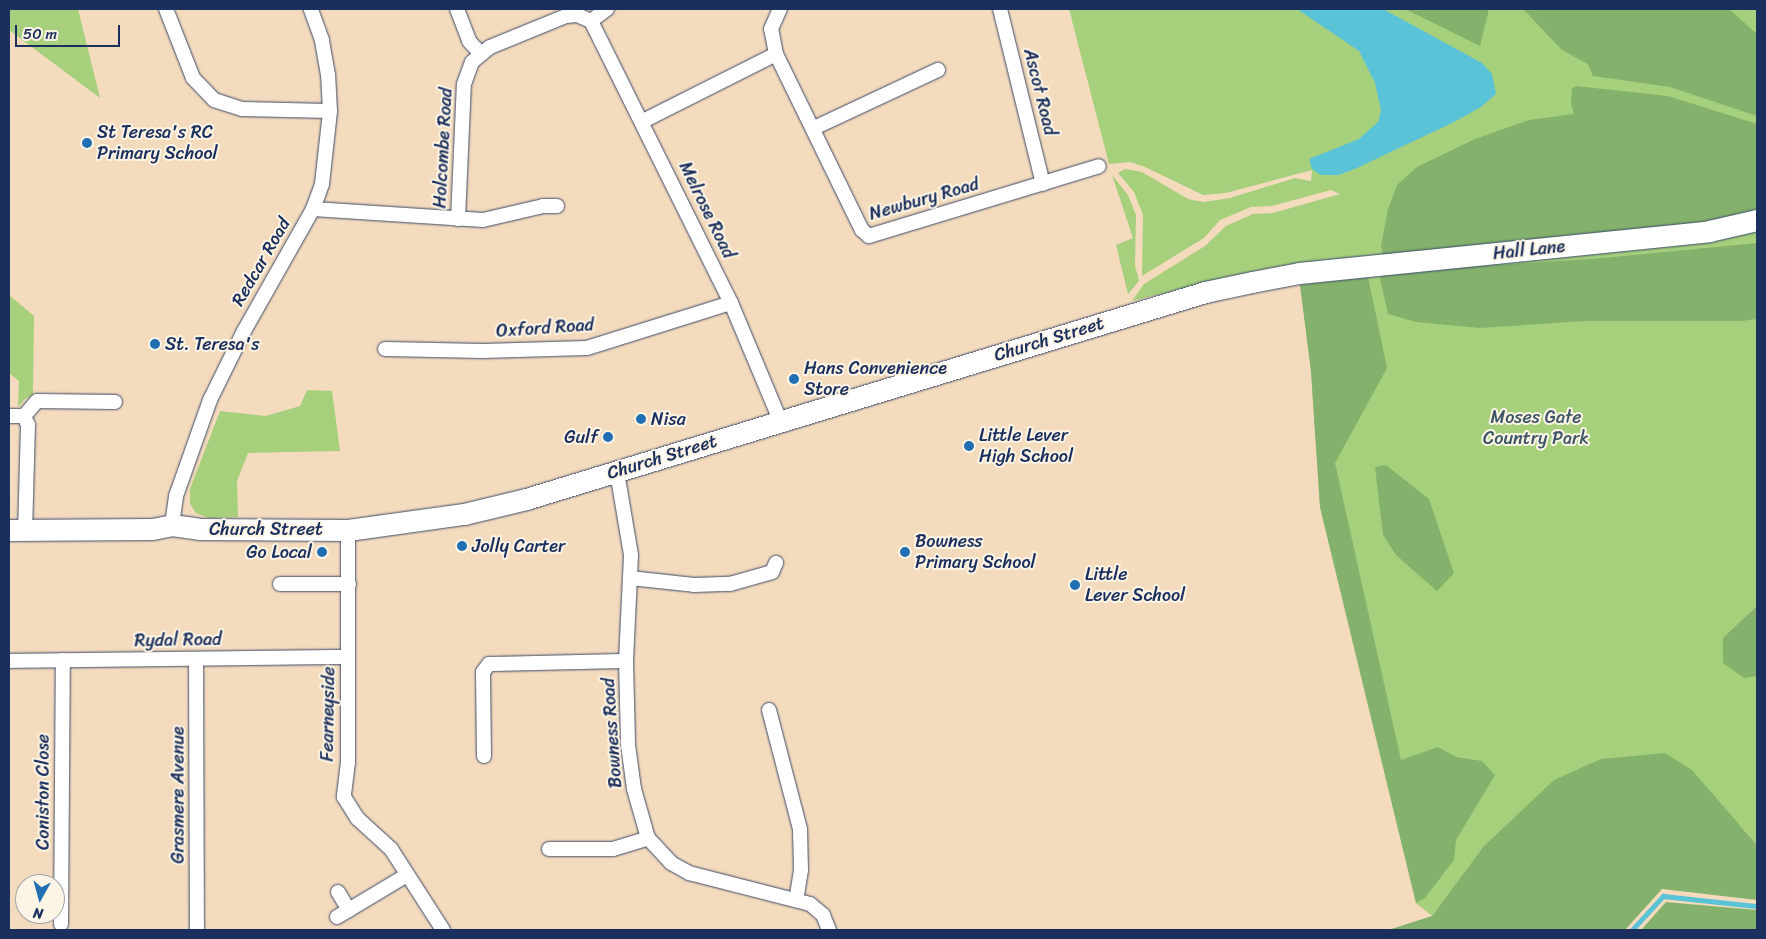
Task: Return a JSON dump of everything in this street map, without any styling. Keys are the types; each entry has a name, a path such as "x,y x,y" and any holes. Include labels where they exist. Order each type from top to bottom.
{"main road":[{"name":"Hall Lane","path":"1299,273 1709,232 1757,220"},
{"name":"Church Street","path":"17,530 152,528 172,525 199,529 348,530 464,514 617,472 780,420 1205,292 1299,273"}],"street":[{"path":"166,9 193,78 214,100 242,109 330,111"},
{"name":"Redcar Road","path":"172,525 176,496 210,400 240,337 313,209 327,159 330,111 328,75 322,40 311,9"},
{"path":"457,9 469,41 480,53 566,16 580,16 591,21 607,9"},
{"name":"Newbury Road","path":"780,9 771,30 776,54 814,128 862,230 869,236 1099,166"},
{"name":"Ascot Road","path":"1000,9 1043,184"},
{"name":"Melrose Road","path":"591,21 643,121 731,303 780,420"},
{"name":"Holcombe Road","path":"458,219 464,84 469,68 480,53"},
{"path":"643,121 776,54"},
{"path":"814,128 938,70"},
{"path":"313,209 483,220 543,206 557,206"},
{"name":"Oxford Road","path":"385,349 483,351 587,348 731,303"},
{"path":"96,402 97,387"},
{"path":"9,416 24,416 37,401 116,402"},
{"path":"17,530 28,425 24,416"},
{"name":"Bowness Road","path":"617,472 629,532 630,578 626,661 630,764 648,838 671,863 689,873 796,900 816,909 823,915 829,930"},
{"name":"Fearneyside","path":"348,530 348,657 344,797 356,818 385,842 443,930"},
{"path":"630,578 694,585 730,584 772,572 776,563"},
{"path":"280,584 349,584"},
{"name":"Rydal Road","path":"9,661 348,657"},
{"name":"Grasmere Avenue","path":"196,659 197,930"},
{"name":"Coniston Close","path":"61,874 63,660"},
{"path":"484,756 483,672 489,664 626,661"},
{"path":"769,710 800,829 801,870 796,900"},
{"path":"549,849 613,849 648,838"},
{"path":"338,892 343,913 407,875"}],"green space":[{"path":"9,9 78,9 100,98 9,30"},
{"name":"Moses Gate Country Park","path":"1069,9 1757,9 1757,845 1740,825 1483,847 1432,916 1416,903 1320,507 1311,371 1300,285 1368,277 1371,257 1217,280 1132,301 1144,284 1205,246 1226,226 1253,214 1273,213 1340,194 1331,190 1272,206 1251,207 1220,220 1204,238 1142,276 1143,215 1134,192 1118,173 1125,169 1142,172 1188,199 1203,202 1230,198 1295,178 1311,181 1312,170 1226,193 1203,195 1145,167 1130,162 1109,164"},
{"path":"1405,9 1489,9 1480,46"},
{"path":"1523,9 1729,9 1757,34 1757,116 1670,87 1593,76 1588,64 1562,50"},
{"path":"1576,86 1668,96 1757,124 1757,209 1727,218 1670,226 1383,256 1381,246 1388,209 1397,185 1417,167 1475,139 1529,120 1574,114 1571,103 1572,88"},
{"path":"1112,175 1128,195 1136,215 1135,265 1139,281 1128,294 1116,245 1133,238"},
{"path":"1757,243 1757,319 1741,321 1586,321 1480,328 1416,322 1388,314 1380,279 1385,272 1592,259"},
{"path":"1368,277 1387,368 1335,463 1401,760 1438,747 1456,757 1482,761 1495,775 1456,840 1454,860 1425,898 1416,903 1320,507 1311,371 1300,285"},
{"path":"9,295 34,316 33,395 25,399 18,407 19,381 9,373"},
{"path":"307,390 332,391 340,451 248,453 237,481 238,517 208,518 196,513 190,504 190,489 220,411 266,416 300,406"},
{"path":"1386,465 1429,499 1454,573 1437,591 1396,555 1383,535 1375,467"},
{"path":"1757,606 1757,676 1744,678 1723,663 1723,638"},
{"path":"1665,753 1692,770 1757,845 1757,900 1662,889 1625,930 1388,930 1432,916 1483,847 1554,780 1601,759"},
{"path":"1666,902 1757,910 1757,930 1641,930"}],"water":[{"path":"1297,9 1383,9 1482,63 1492,74 1496,94 1481,107 1454,122 1357,168 1339,175 1321,175 1312,169 1309,159 1359,139 1378,122 1381,110 1375,83 1359,51"}],"waterway":[{"path":"1632,930 1663,896 1757,906"}],"place":[{"name":"St Teresa's RC Primary School","path":"87,143"},
{"name":"St. Teresa's","path":"155,344"},
{"name":"Hans Convenience Store","path":"794,379"},
{"name":"Nisa","path":"641,419"},
{"name":"Gulf","path":"608,437"},
{"name":"Little Lever High School","path":"969,446"},
{"name":"Jolly Carter","path":"462,546"},
{"name":"Go Local","path":"322,552"},
{"name":"Bowness Primary School","path":"905,552"},
{"name":"Little Lever School","path":"1075,585"}]}
